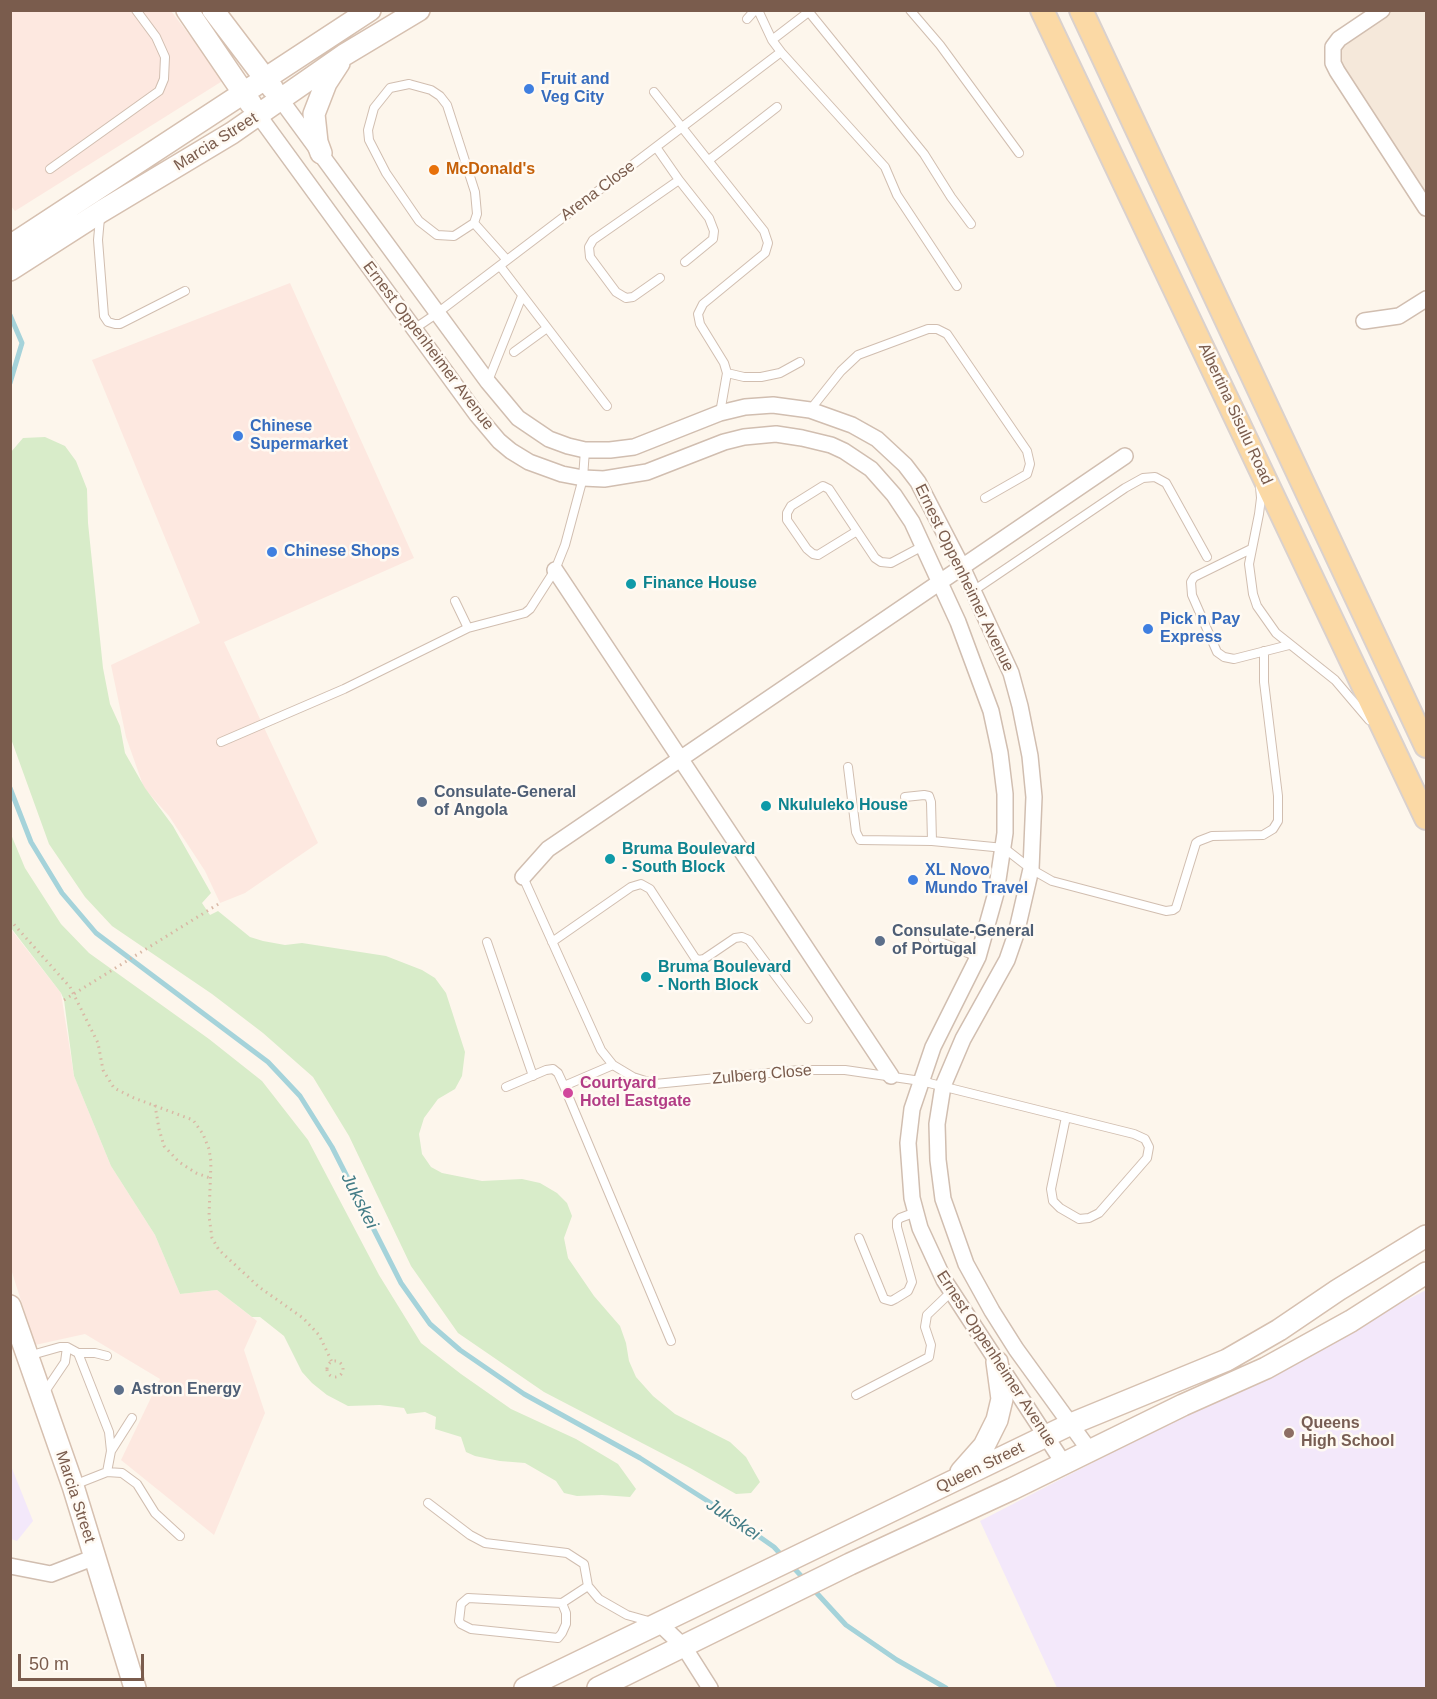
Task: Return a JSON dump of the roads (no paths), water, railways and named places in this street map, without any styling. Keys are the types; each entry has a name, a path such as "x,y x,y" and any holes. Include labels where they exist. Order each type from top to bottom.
{"main road":[{"name":"Ernest Oppenheimer Avenue","path":"187,10 259,116"},
{"name":"Ernest Oppenheimer Avenue","path":"213,10 282,100"},
{"name":"Marcia Street","path":"10,270 38,240 78,204 139,160 244,94 369,10"},
{"name":"Marcia Street","path":"10,246 38,240 102,211 259,116 344,55 419,10"},
{"name":"Albertina Sisulu Road","path":"1042,10 1426,818"},
{"name":"Albertina Sisulu Road","path":"1081,10 1426,746"},
{"path":"321,153 317,142 314,114 326,83 344,55"},
{"name":"Queen Street","path":"525,1689 1045,1436 1235,1356 1426,1236"},
{"name":"Queen Street","path":"598,1689 850,1564 1064,1464 1183,1405 1266,1368 1350,1321 1426,1273"},
{"name":"Marcia Street","path":"10,1306 73,1486 135,1689"},
{"path":"952,1481 984,1446 997,1420 1002,1399 997,1362"}],"street":[{"path":"1382,10 1343,36 1333,47 1332,58 1337,71 1426,208"},
{"name":"Ernest Oppenheimer Avenue","path":"282,100 436,314 488,382 518,418 549,439 585,450 610,450 634,447 720,413 745,407 759,405 810,410 852,425 877,440 900,460 918,482 962,567 1011,673 1030,756 1034,796 1031,869 1016,934 1007,960 963,1039 943,1086 938,1112 938,1160 943,1199 966,1264 992,1311 1022,1359 1090,1451"},
{"name":"Ernest Oppenheimer Avenue","path":"259,116 477,415 499,441 529,462 562,474 583,478 618,478 647,472 724,442 744,437 776,434 802,438 844,451 871,469 901,504 940,582 980,676 996,730 1005,794 1004,848 996,893 978,957 933,1047 912,1109 908,1143 912,1198 932,1258 951,1292 1064,1464"},
{"path":"1364,321 1399,316 1426,299"},
{"path":"523,878 548,849 1125,456"},
{"path":"555,570 891,1076"},
{"path":"958,622 982,611"},
{"path":"10,1566 51,1574 95,1557"},
{"path":"660,1624 684,1647 710,1689"}],"lane":[{"path":"50,169 159,91 164,79 165,57 156,38 136,10"},
{"path":"747,18 757,10 772,40 781,52 885,167 897,195 957,286"},
{"path":"910,10 940,45 1018,153"},
{"path":"772,40 810,11 924,154 971,224"},
{"name":"Arena Close","path":"414,329 781,52"},
{"path":"409,84 418,85 431,90 447,105 475,192 477,214 474,223 454,236 446,237 431,232 419,221 386,173 369,140 368,130 375,108 390,88 409,84"},
{"path":"654,92 764,231 768,243 765,253 703,304 698,314 700,324 724,363 727,373 720,413"},
{"path":"709,160 777,107"},
{"path":"656,147 709,218 714,231 713,238 686,262"},
{"path":"660,278 633,297 626,298 616,292 590,257 589,248 593,240 679,180"},
{"path":"102,211 98,240 104,316 108,322 115,324 127,320 185,291"},
{"path":"474,223 507,260"},
{"path":"500,266 607,406"},
{"path":"488,382 522,296"},
{"path":"513,352 547,328"},
{"path":"810,410 841,371 858,355 928,329 937,329 947,334 1027,451 1030,464 1027,474 985,498"},
{"path":"727,373 744,377 761,377 780,373 800,362"},
{"path":"222,742 344,689 468,628 525,613 538,599 555,570 583,478 585,450"},
{"path":"1256,459 1261,498 1251,549 1250,577 1257,606 1267,623 1289,645 1335,680 1390,743"},
{"path":"973,591 1143,478 1155,477 1166,483 1207,557"},
{"path":"857,531 818,555 813,554 787,520 787,513 791,506 823,486 830,489 875,558 891,563 923,546"},
{"path":"1251,549 1194,577 1191,588 1220,655 1234,659 1289,645"},
{"path":"455,601 468,628"},
{"path":"848,767 858,838 932,841 1004,848 1031,869 1052,881 1170,911 1176,908 1196,843 1212,836 1258,836 1273,829 1278,821 1263,651"},
{"path":"905,797 929,796 932,841"},
{"name":"Zulberg Close","path":"523,878 601,1050 613,1065 633,1077 655,1084 828,1069 891,1076 943,1086 1134,1134 1145,1139 1149,1147 1147,1158 1099,1213 1089,1218 1079,1219 1053,1201 1052,1189 1066,1117"},
{"path":"552,942 631,887 640,884 650,889 695,958 699,960 704,958 735,938 742,937 748,940 808,1019"},
{"path":"933,939 978,957"},
{"path":"487,942 533,1076"},
{"path":"564,1086 613,1065"},
{"path":"506,1087 546,1070 553,1069 558,1073 671,1341"},
{"path":"859,1238 884,1299 891,1301 896,1299 908,1291 912,1282 897,1221 916,1212"},
{"path":"856,1395 929,1357 931,1345 925,1327 927,1315 951,1292"},
{"path":"28,1356 51,1348 68,1347 78,1353 107,1356"},
{"path":"41,1396 65,1362 68,1347"},
{"path":"78,1353 109,1432 111,1451 107,1472"},
{"path":"111,1451 132,1418"},
{"path":"73,1486 107,1472 122,1473 137,1484 155,1513 180,1536"},
{"path":"428,1503 470,1535 485,1543 567,1552 584,1564 588,1586 599,1599 627,1615 660,1624"},
{"path":"562,1603 566,1613 566,1624 558,1638 471,1629 461,1624 459,1620 461,1604 468,1598 562,1603 588,1586"}],"waterway":[{"name":"Jukskei","path":"10,315 22,343 10,383"},
{"name":"Jukskei","path":"10,788 31,842 62,893 96,933 268,1062 300,1096 332,1147 401,1283 430,1324 460,1350 524,1394 640,1458 717,1507 774,1547 784,1558"},
{"path":"791,1565 805,1580"},
{"path":"813,1589 846,1625 897,1660 946,1688"}],"place":[{"name":"Fruit and Veg City","path":"529,89"},
{"name":"McDonald's","path":"434,170"},
{"name":"Chinese Supermarket","path":"238,436"},
{"name":"Chinese Shops","path":"272,552"},
{"name":"Finance House","path":"631,584"},
{"name":"Pick n Pay Express","path":"1148,629"},
{"name":"Consulate-General of Angola","path":"422,802"},
{"name":"Nkululeko House","path":"766,806"},
{"name":"Bruma Boulevard - South Block","path":"610,859"},
{"name":"XL Novo Mundo Travel","path":"913,880"},
{"name":"Consulate-General of Portugal","path":"880,941"},
{"name":"Bruma Boulevard - North Block","path":"646,977"},
{"name":"Courtyard Hotel Eastgate","path":"568,1093"},
{"name":"Astron Energy","path":"119,1390"},
{"name":"Queens High School","path":"1289,1433"}]}
